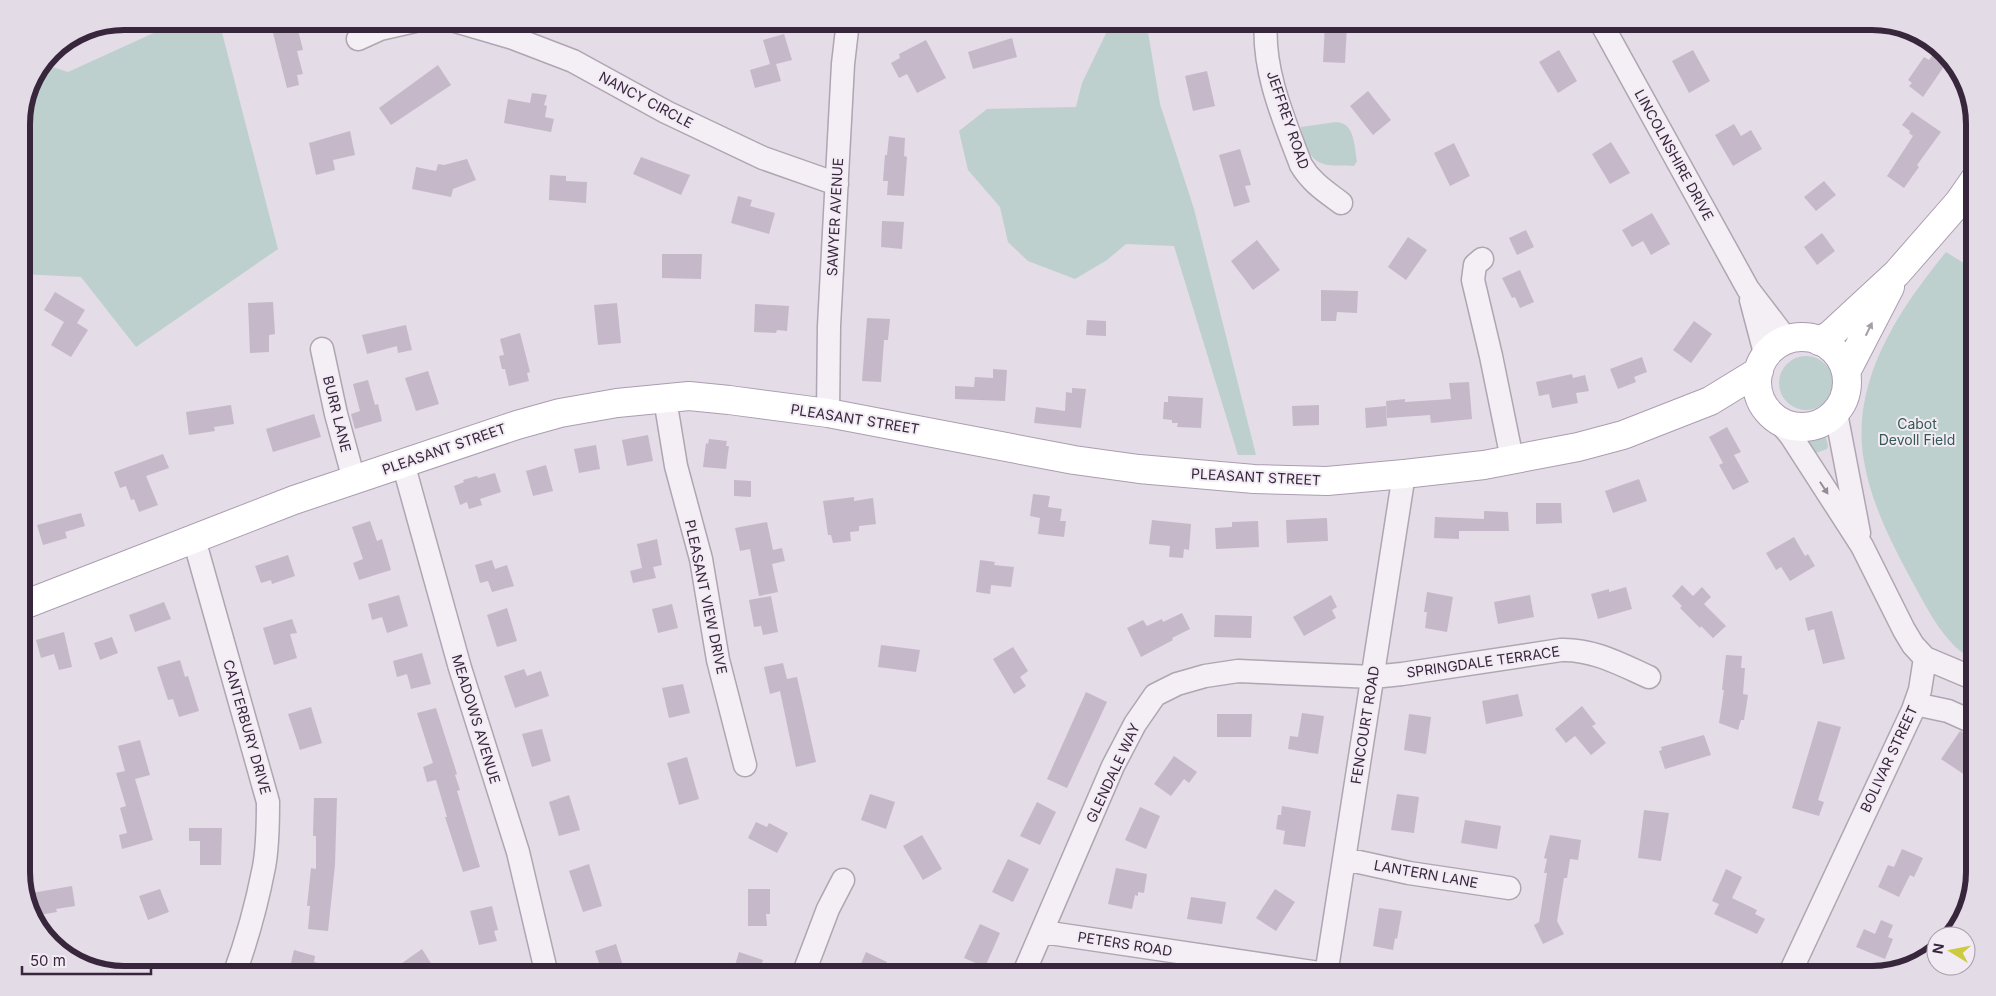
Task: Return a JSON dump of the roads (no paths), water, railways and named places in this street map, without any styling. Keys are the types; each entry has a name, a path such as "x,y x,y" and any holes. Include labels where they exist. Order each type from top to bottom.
{"main road":[{"path":"1819,341 1830,335 1897,273 1959,202 1966,191"},
{"path":"1846,372 1836,353 1819,341 1798,338 1787,340 1778,345 1763,364 1759,393 1770,411 1796,427 1818,425 1836,413 1846,394 1846,372 1897,273"},
{"name":"PLEASANT STREET","path":"30,603 294,500 517,425 560,413 617,403 688,396 713,398 828,414 1074,460 1171,473 1254,479 1327,481 1484,465 1578,447 1623,435 1710,401 1763,364"},
{"name":"PLEASANT STREET","path":"1710,401 1739,400 1770,411"}],"street":[{"path":"358,39 380,30"},
{"name":"NANCY CIRCLE","path":"486,30 513,38 573,61 666,112 763,158 837,184"},
{"name":"SAWYER AVENUE","path":"828,414 829,326 843,64 847,30"},
{"name":"JEFFREY ROAD","path":"1265,30 1270,74 1301,165 1307,176 1319,188 1341,202"},
{"name":"LINCOLNSHIRE DRIVE","path":"1605,30 1748,289 1787,340"},
{"path":"1482,258 1475,265 1473,280 1512,459"},
{"name":"LINCOLNSHIRE DRIVE","path":"1748,289 1763,364"},
{"name":"BURR LANE","path":"322,349 354,480"},
{"name":"PLEASANT VIEW DRIVE","path":"665,399 676,466 701,559 718,660 745,765"},
{"path":"1770,411 1791,436 1862,546 1904,630 1926,658 1966,675"},
{"path":"1836,413 1862,546"},
{"path":"1808,463 1843,455"},
{"name":"MEADOWS AVENUE","path":"403,463 460,668 518,852 542,966"},
{"name":"FENCOURT ROAD","path":"1327,966 1404,474"},
{"name":"CANTERBURY DRIVE","path":"194,539 268,802 265,866 245,945 237,966"},
{"name":"SPRINGDALE TERRACE","path":"1373,677 1550,650 1572,650 1611,659 1649,677"},
{"name":"BOLIVAR STREET","path":"1794,966 1915,704 1920,690 1926,658"},
{"name":"GLENDALE WAY","path":"1027,966 1113,766 1135,724 1155,695 1177,684 1205,676 1238,671 1373,677"},
{"path":"1915,704 1948,711 1966,719"},
{"name":"LANTERN LANE","path":"1344,859 1409,873 1508,888"},
{"path":"806,966 828,909 843,880"},
{"name":"PETERS ROAD","path":"1043,932 1272,966"}],"park label":[{"name":"Cabot Devoll Field","path":"1917,432"}]}
